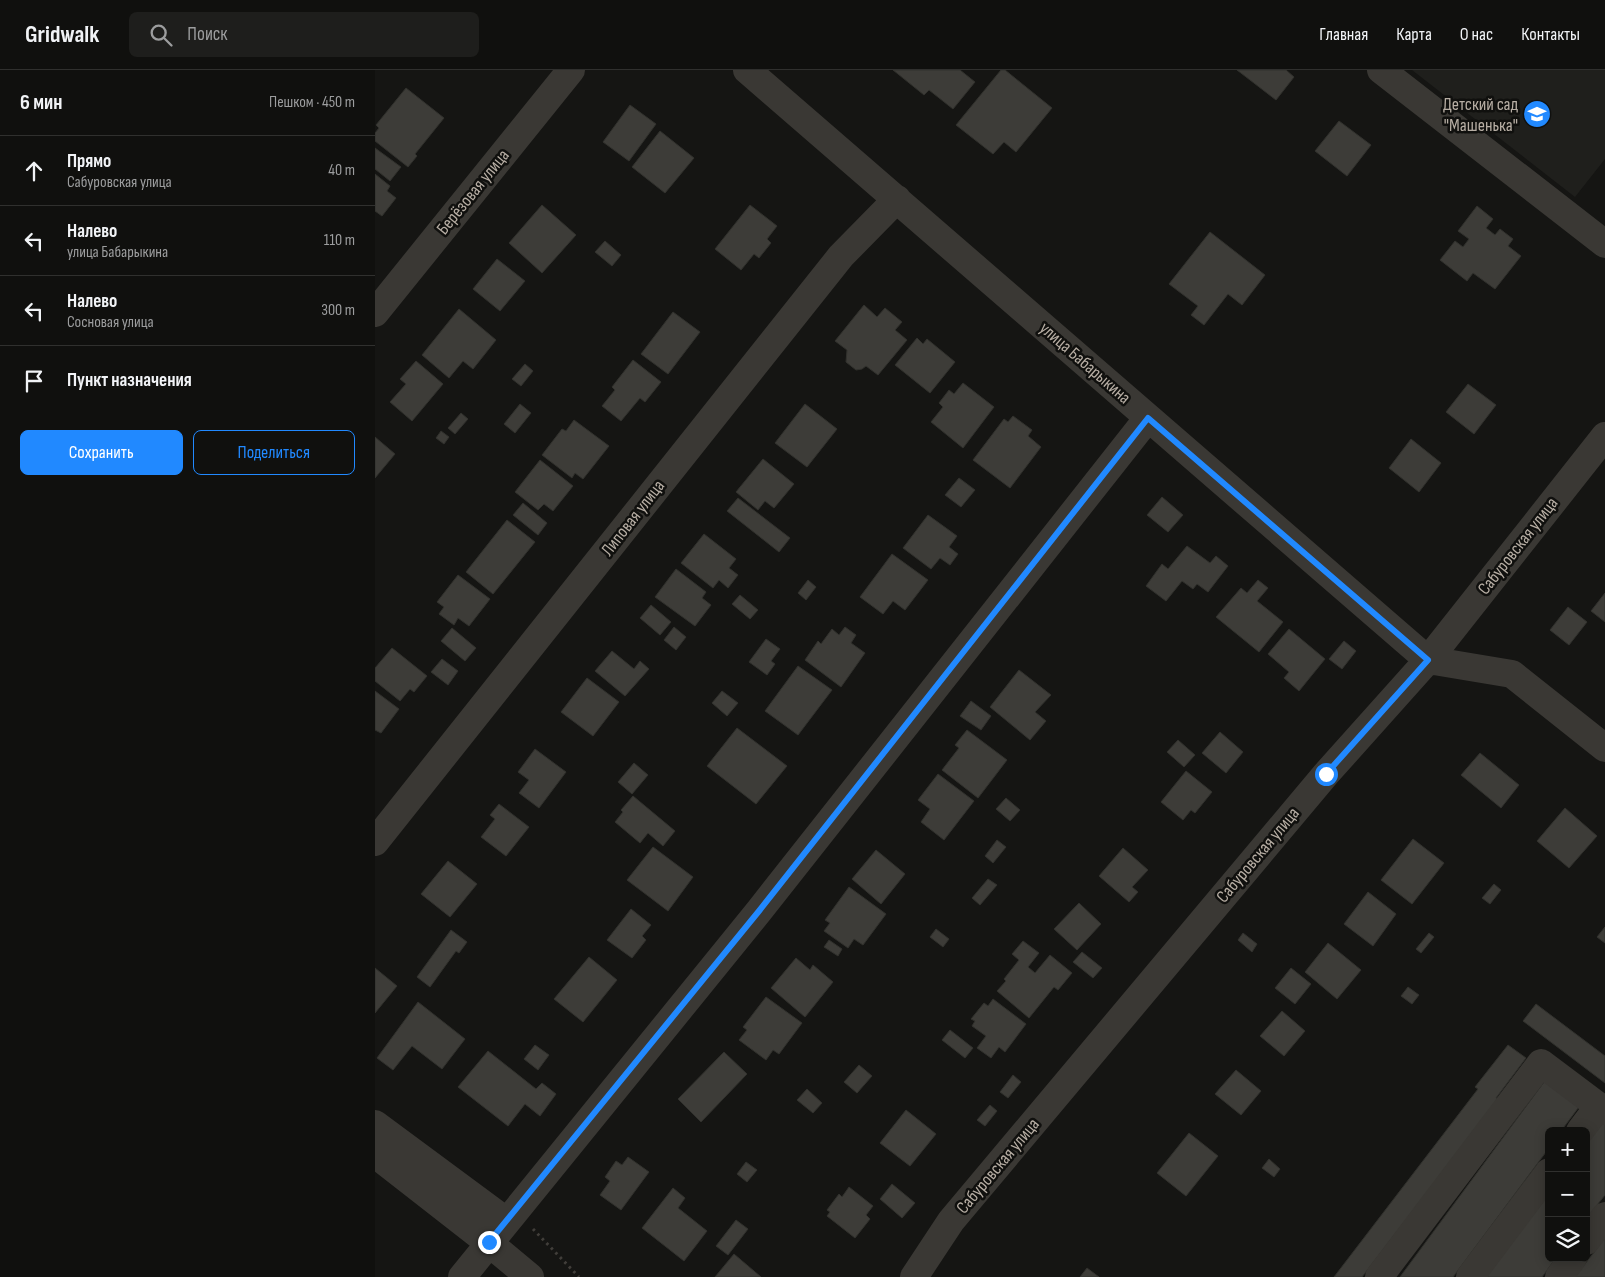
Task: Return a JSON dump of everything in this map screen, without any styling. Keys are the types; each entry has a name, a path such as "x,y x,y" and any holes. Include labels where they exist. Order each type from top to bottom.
{"street":[{"name":"Берёзовая улица","path":"375,313 571,70"},
{"name":"улица Бабарыкина","path":"747,70 1428,660"},
{"path":"1381,70 1605,244"},
{"name":"Липовая улица","path":"375,842 841,256 897,199"},
{"path":"462,1277 759,911 1148,418"},
{"name":"Сабуровская улица","path":"913,1277 951,1221 1326,774 1428,660 1605,436"},
{"path":"1428,660 1513,674 1605,748"},
{"path":"1379,1277 1541,1063 1602,1109 1584,1127"},
{"path":"375,1124 511,1216"},
{"path":"375,1154 489,1242 529,1277"},
{"path":"1470,1277 1545,1177"},
{"path":"1590,1236 1605,1216"},
{"path":"1559,1277 1570,1262"}],"path":[{"path":"511,1216 579,1277"}],"shaded area":[{"name":"Детский сад \"Машенька\"","path":"1412,70 1605,70 1605,159 1575,197"}],"building":[{"path":"893,70 960,70 975,82 953,109 929,90 924,95"},
{"path":"1001,70 1005,70 1052,108 1016,152 1004,142 993,154 956,125"},
{"path":"1237,70 1286,70 1294,77 1276,100"},
{"path":"406,88 444,118 415,154 417,156 408,167 375,141 375,133 379,128 376,125"},
{"path":"630,105 656,124 629,161 603,142"},
{"path":"1339,121 1371,145 1347,176 1315,151"},
{"path":"660,131 694,158 665,193 632,167"},
{"path":"375,148 401,167 390,181 375,169"},
{"path":"375,174 390,186 387,191 396,198 382,216 375,211"},
{"path":"542,205 576,235 542,273 509,243"},
{"path":"750,205 777,226 767,239 771,243 759,258 754,254 741,270 715,249"},
{"path":"1477,206 1493,219 1486,228 1495,235 1500,229 1513,239 1508,246 1521,256 1495,289 1473,273 1467,281 1440,260 1455,241 1463,247 1469,239 1458,231"},
{"path":"1210,232 1265,275 1242,305 1228,294 1204,325 1191,315 1198,306 1169,284"},
{"path":"605,241 621,255 612,266 595,252"},
{"path":"497,259 525,281 500,311 473,289"},
{"path":"864,305 877,317 885,308 902,322 895,330 907,340 878,375 866,366 856,370 846,362 847,350 835,341"},
{"path":"459,309 496,340 473,369 463,361 449,378 422,355"},
{"path":"673,312 700,332 668,374 641,354"},
{"path":"917,338 923,344 927,339 955,362 930,393 895,365"},
{"path":"633,360 661,382 645,402 640,398 621,421 602,406 615,390 612,387"},
{"path":"416,361 443,384 412,421 390,402 406,384 400,379"},
{"path":"525,364 533,371 521,386 512,379"},
{"path":"963,383 994,407 963,448 931,422 943,407 939,403 949,390 954,394"},
{"path":"1468,384 1496,405 1474,434 1446,412"},
{"path":"520,404 531,413 515,433 504,424"},
{"path":"805,404 837,429 807,467 775,443"},
{"path":"461,413 468,419 455,434 448,428"},
{"path":"1013,416 1032,430 1028,436 1041,447 1010,488 973,460 1004,419 1008,422"},
{"path":"574,420 609,446 583,479 575,473 572,478 542,455 562,429 566,431"},
{"path":"441,431 449,437 444,444 436,438"},
{"path":"375,437 395,454 375,478"},
{"path":"1411,439 1441,463 1419,492 1389,468"},
{"path":"763,459 794,484 774,508 765,501 758,510 736,492"},
{"path":"540,460 573,486 553,511 544,504 538,510 515,492"},
{"path":"959,478 975,490 961,507 945,495"},
{"path":"1162,497 1183,515 1168,532 1147,515"},
{"path":"738,498 790,538 779,552 727,511"},
{"path":"523,503 547,523 538,535 513,515"},
{"path":"928,515 957,536 949,547 958,554 950,565 940,558 931,569 903,548"},
{"path":"507,520 535,542 493,594 466,572"},
{"path":"704,534 736,559 729,568 738,575 728,588 719,580 713,588 681,563"},
{"path":"1187,546 1210,563 1216,556 1228,566 1208,592 1197,584 1193,589 1182,581 1166,601 1146,586 1162,564 1168,569"},
{"path":"892,554 928,580 905,610 893,601 883,614 860,597"},
{"path":"676,569 706,592 702,598 711,605 695,626 655,597"},
{"path":"458,575 490,599 469,626 458,618 454,625 439,614 444,607 437,602"},
{"path":"808,580 816,587 806,600 798,593"},
{"path":"1258,580 1268,588 1257,601 1283,622 1259,652 1216,617 1241,588 1247,593"},
{"path":"1605,593 1605,622 1591,611"},
{"path":"740,595 758,610 750,619 732,604"},
{"path":"651,605 671,622 660,635 640,618"},
{"path":"1568,607 1587,622 1569,645 1550,630"},
{"path":"674,627 686,637 676,650 664,640"},
{"path":"845,627 856,635 851,643 865,653 841,687 805,660 818,641 821,644 832,629 839,635"},
{"path":"452,628 476,648 465,661 441,641"},
{"path":"1289,629 1325,659 1299,691 1284,678 1289,672 1268,654"},
{"path":"766,639 780,649 771,661 775,664 767,675 749,662"},
{"path":"1344,641 1356,651 1342,669 1329,659"},
{"path":"392,648 427,676 414,692 410,689 400,701 375,681 375,668"},
{"path":"612,651 634,669 640,661 649,669 625,696 595,671"},
{"path":"442,659 458,671 448,685 431,672"},
{"path":"798,666 832,690 798,735 765,711"},
{"path":"1019,670 1051,695 1035,712 1046,721 1030,740 990,707"},
{"path":"587,678 619,702 593,736 561,712"},
{"path":"375,691 399,709 381,733 375,730"},
{"path":"722,691 738,703 727,716 712,703"},
{"path":"971,701 991,716 981,730 960,716"},
{"path":"737,728 787,766 756,804 707,766"},
{"path":"967,730 1007,760 978,798 942,770 959,748 955,745"},
{"path":"1220,732 1243,752 1226,773 1202,753"},
{"path":"1178,740 1195,755 1184,767 1167,752"},
{"path":"535,749 566,772 539,808 519,793 529,780 518,772"},
{"path":"1480,753 1519,785 1501,808 1461,775"},
{"path":"634,763 648,775 632,794 618,782"},
{"path":"1186,771 1212,792 1195,813 1191,810 1183,820 1161,802"},
{"path":"938,774 974,801 944,840 921,822 930,809 918,800"},
{"path":"633,796 675,831 663,846 648,833 640,843 615,822 623,812 621,810"},
{"path":"1006,798 1020,810 1010,821 996,809"},
{"path":"499,804 529,827 506,856 481,837 495,819 490,815"},
{"path":"1565,808 1597,836 1569,868 1537,841"},
{"path":"1413,839 1444,863 1412,904 1381,880"},
{"path":"997,840 1006,847 993,863 985,856"},
{"path":"653,847 693,877 668,911 627,880"},
{"path":"1123,848 1148,870 1132,887 1138,892 1129,902 1099,876"},
{"path":"876,850 905,874 881,904 852,879"},
{"path":"448,861 477,884 450,917 421,894"},
{"path":"988,879 997,885 980,905 972,898"},
{"path":"1494,884 1501,890 1490,904 1482,898"},
{"path":"849,887 886,914 863,945 854,939 848,948 824,931 830,923 825,920"},
{"path":"1368,892 1396,914 1373,946 1344,924"},
{"path":"1079,903 1101,924 1077,950 1054,929"},
{"path":"631,909 651,925 642,936 646,940 632,958 607,940"},
{"path":"1605,927 1605,943 1597,937"},
{"path":"936,929 949,939 943,947 930,937"},
{"path":"451,930 467,942 459,953 456,951 430,987 417,977"},
{"path":"1243,933 1257,944 1252,952 1238,940"},
{"path":"1429,933 1434,937 1421,953 1416,949"},
{"path":"829,940 842,949 838,956 824,947"},
{"path":"1023,941 1039,953 1028,967 1035,973 1050,955 1072,973 1058,990 1054,987 1029,1018 997,991 1006,981 1004,979 1019,960 1012,954"},
{"path":"1328,943 1361,970 1337,999 1305,972"},
{"path":"1082,952 1102,968 1093,978 1073,962"},
{"path":"589,957 617,980 583,1022 554,999"},
{"path":"796,958 810,970 813,965 833,982 805,1017 771,988"},
{"path":"375,968 397,986 375,1013"},
{"path":"1291,968 1311,984 1295,1004 1275,988"},
{"path":"1408,987 1419,995 1412,1004 1401,996"},
{"path":"766,997 802,1023 779,1054 773,1050 766,1060 739,1040 747,1030 743,1027"},
{"path":"993,999 1026,1024 1005,1052 999,1047 991,1058 977,1048 986,1036 972,1026 975,1021 971,1019 984,1003 988,1006"},
{"path":"418,1002 465,1039 442,1069 412,1046 393,1070 377,1058"},
{"path":"1536,1004 1605,1056 1605,1083 1523,1021"},
{"path":"1282,1011 1305,1031 1284,1056 1260,1036"},
{"path":"950,1030 973,1048 965,1058 942,1040"},
{"path":"535,1045 549,1055 538,1070 524,1059"},
{"path":"1508,1045 1526,1058 1496,1098 1498,1100 1362,1277 1334,1277 1478,1089 1475,1087"},
{"path":"488,1051 536,1089 542,1083 556,1094 540,1116 525,1104 508,1126 458,1087"},
{"path":"724,1052 747,1074 701,1122 678,1099"},
{"path":"859,1065 872,1076 857,1093 844,1082"},
{"path":"1236,1070 1261,1091 1241,1115 1215,1094"},
{"path":"1550,1074 1584,1100 1564,1127 1545,1127 1545,1153 1453,1277 1400,1277"},
{"path":"1013,1075 1021,1082 1008,1098 1000,1092"},
{"path":"807,1089 822,1103 813,1113 797,1100"},
{"path":"990,1105 997,1111 985,1126 977,1120"},
{"path":"906,1110 936,1134 910,1166 880,1143"},
{"path":"1605,1120 1605,1195 1590,1214 1590,1172 1590,1139"},
{"path":"1189,1133 1218,1156 1186,1196 1157,1173"},
{"path":"628,1157 649,1172 621,1210 600,1195 610,1181 605,1177 616,1161 622,1165"},
{"path":"1269,1159 1280,1169 1274,1177 1262,1168"},
{"path":"746,1162 757,1170 747,1182 737,1174"},
{"path":"892,1184 915,1203 902,1218 880,1199"},
{"path":"849,1187 873,1206 866,1215 870,1219 855,1238 827,1216 830,1212 827,1210 839,1194 842,1197"},
{"path":"673,1188 685,1198 678,1208 707,1231 684,1261 642,1228"},
{"path":"1545,1199 1545,1262 1553,1262 1542,1277 1485,1277"},
{"path":"736,1220 748,1229 728,1255 716,1246"},
{"path":"1605,1238 1605,1277 1575,1277 1587,1262 1590,1262 1590,1258"},
{"path":"734,1254 761,1277 715,1277"},
{"path":"1087,1268 1099,1277 1080,1277"}],"place":[{"name":"Детский сад \"Машенька\"","path":"1537,114"}],"route":[{"path":"489,1242 759,911 1148,418 1428,660 1326,774"}]}
